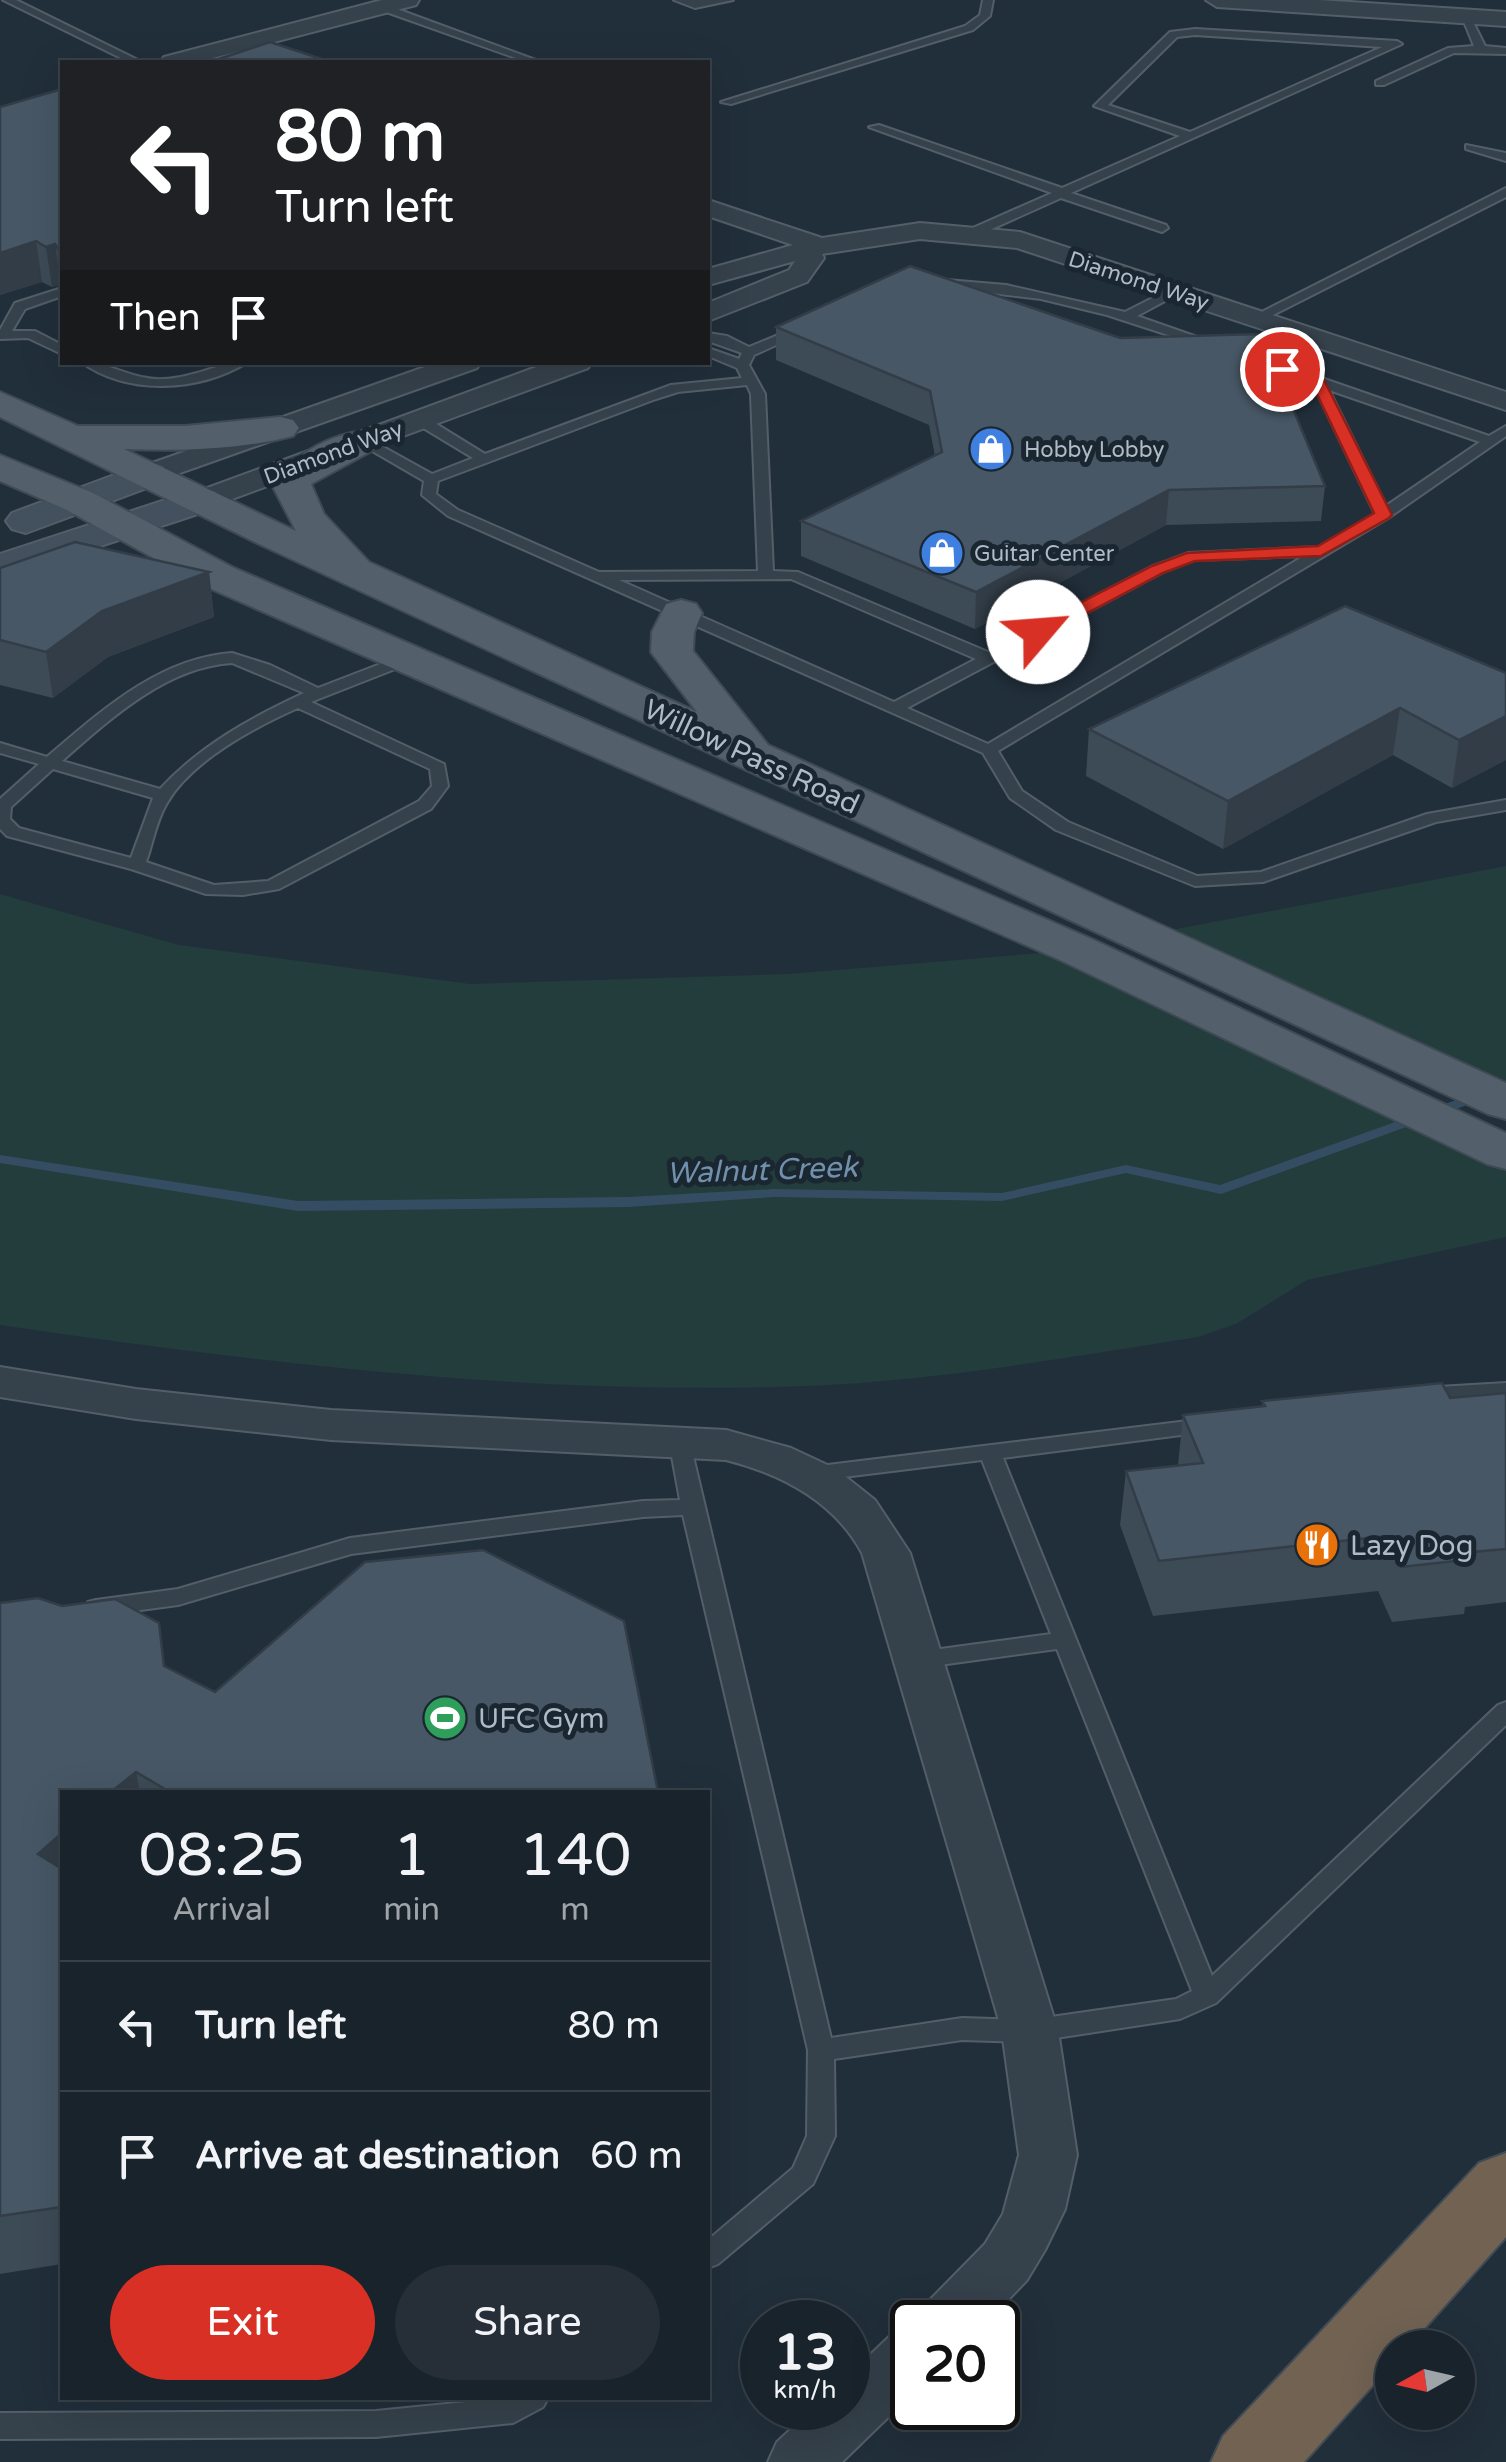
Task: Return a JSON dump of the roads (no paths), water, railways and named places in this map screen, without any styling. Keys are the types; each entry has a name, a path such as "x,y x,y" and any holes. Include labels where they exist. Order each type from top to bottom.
{"highway":[{"path":"1252,2462 1506,2185"}],"main road":[{"name":"Willow Pass Road","path":"0,403 202,500 238,522 366,576 1506,1103"},
{"path":"60,432 175,439 227,437 280,428"},
{"path":"362,441 302,470 291,482 296,503 310,527 366,576"},
{"name":"Willow Pass Road","path":"0,467 80,501 217,576 1077,950 1506,1153"},
{"path":"0,529 149,474"},
{"path":"0,567 202,500"},
{"path":"681,613 672,652 754,756"}],"street":[{"path":"180,60 408,0"},
{"path":"1217,0 1506,19"},
{"path":"220,50 258,60"},
{"path":"710,209 820,246 798,276 710,312"},
{"name":"Diamond Way","path":"710,276 820,246 920,232 1020,240 1506,401"},
{"name":"Diamond Way","path":"149,474 458,365"},
{"name":"Diamond Way","path":"202,500 570,365"},
{"path":"0,1382 136,1404 331,1425 680,1440 762,1453 809,1474 846,1498 874,1526 1030,2031 1048,2155 1036,2210 1006,2262 970,2300"},
{"path":"799,2462 890,2376"}],"lane":[{"path":"8,0 133,60"},
{"path":"680,0 695,5 728,0"},
{"path":"727,102 969,28 985,16 988,0"},
{"path":"382,7 530,60"},
{"path":"1465,16 1481,49"},
{"path":"970,234 1397,44 1174,34 1100,106 1190,136"},
{"path":"1380,83 1452,50 1506,51"},
{"path":"875,128 1162,228"},
{"path":"1470,147 1506,157"},
{"path":"1256,318 1506,192"},
{"path":"914,286 984,286 1126,317 1490,441"},
{"path":"1126,317 1174,291"},
{"path":"2,334 20,306 60,293"},
{"path":"710,352 746,359 822,322"},
{"path":"2,334 30,334 60,349"},
{"path":"710,337 722,338 746,359 750,382 758,394 766,574"},
{"path":"94,365 131,382 163,384 182,382 233,365"},
{"path":"431,479 481,457 676,388 750,382"},
{"path":"1318,382 1384,515"},
{"path":"420,420 481,457"},
{"path":"988,750 1384,515 1506,430"},
{"path":"362,441 431,479"},
{"path":"431,479 430,495 453,513 988,750 1016,794 1062,826 1194,881 1264,878 1433,818 1506,806"},
{"path":"896,708 1158,569 1193,556 1321,550"},
{"path":"597,576 793,575 988,658"},
{"path":"300,703 438,768 440,786 425,806 273,885 212,890 137,865 13,832 2,820 3,805 121,703 200,662 230,658 317,693"},
{"path":"137,865 162,796 213,746 317,693 407,658"},
{"path":"0,748 162,796"},
{"path":"1400,1398 1506,1390"},
{"path":"809,1474 1226,1424"},
{"path":"680,1440 692,1508 821,2050 821,2136 803,2176 710,2254"},
{"path":"992,1454 1207,1996"},
{"path":"68,1612 178,1597 350,1546 643,1509 692,1508"},
{"path":"918,1660 1065,1640"},
{"path":"821,2050 962,2029 1030,2031 1180,2009 1207,1996 1506,1711"},
{"path":"0,2426 376,2424 513,2410 530,2400"}],"waterway":[{"name":"Walnut Creek","path":"0,1159 298,1206 628,1202 774,1193 1002,1197 1126,1169 1221,1190 1506,1086"}],"place":[{"name":"Hobby Lobby","path":"991,449"},
{"name":"Guitar Center","path":"942,553"},
{"name":"Lazy Dog","path":"1317,1545"},
{"name":"UFC Gym","path":"445,1718"}]}
